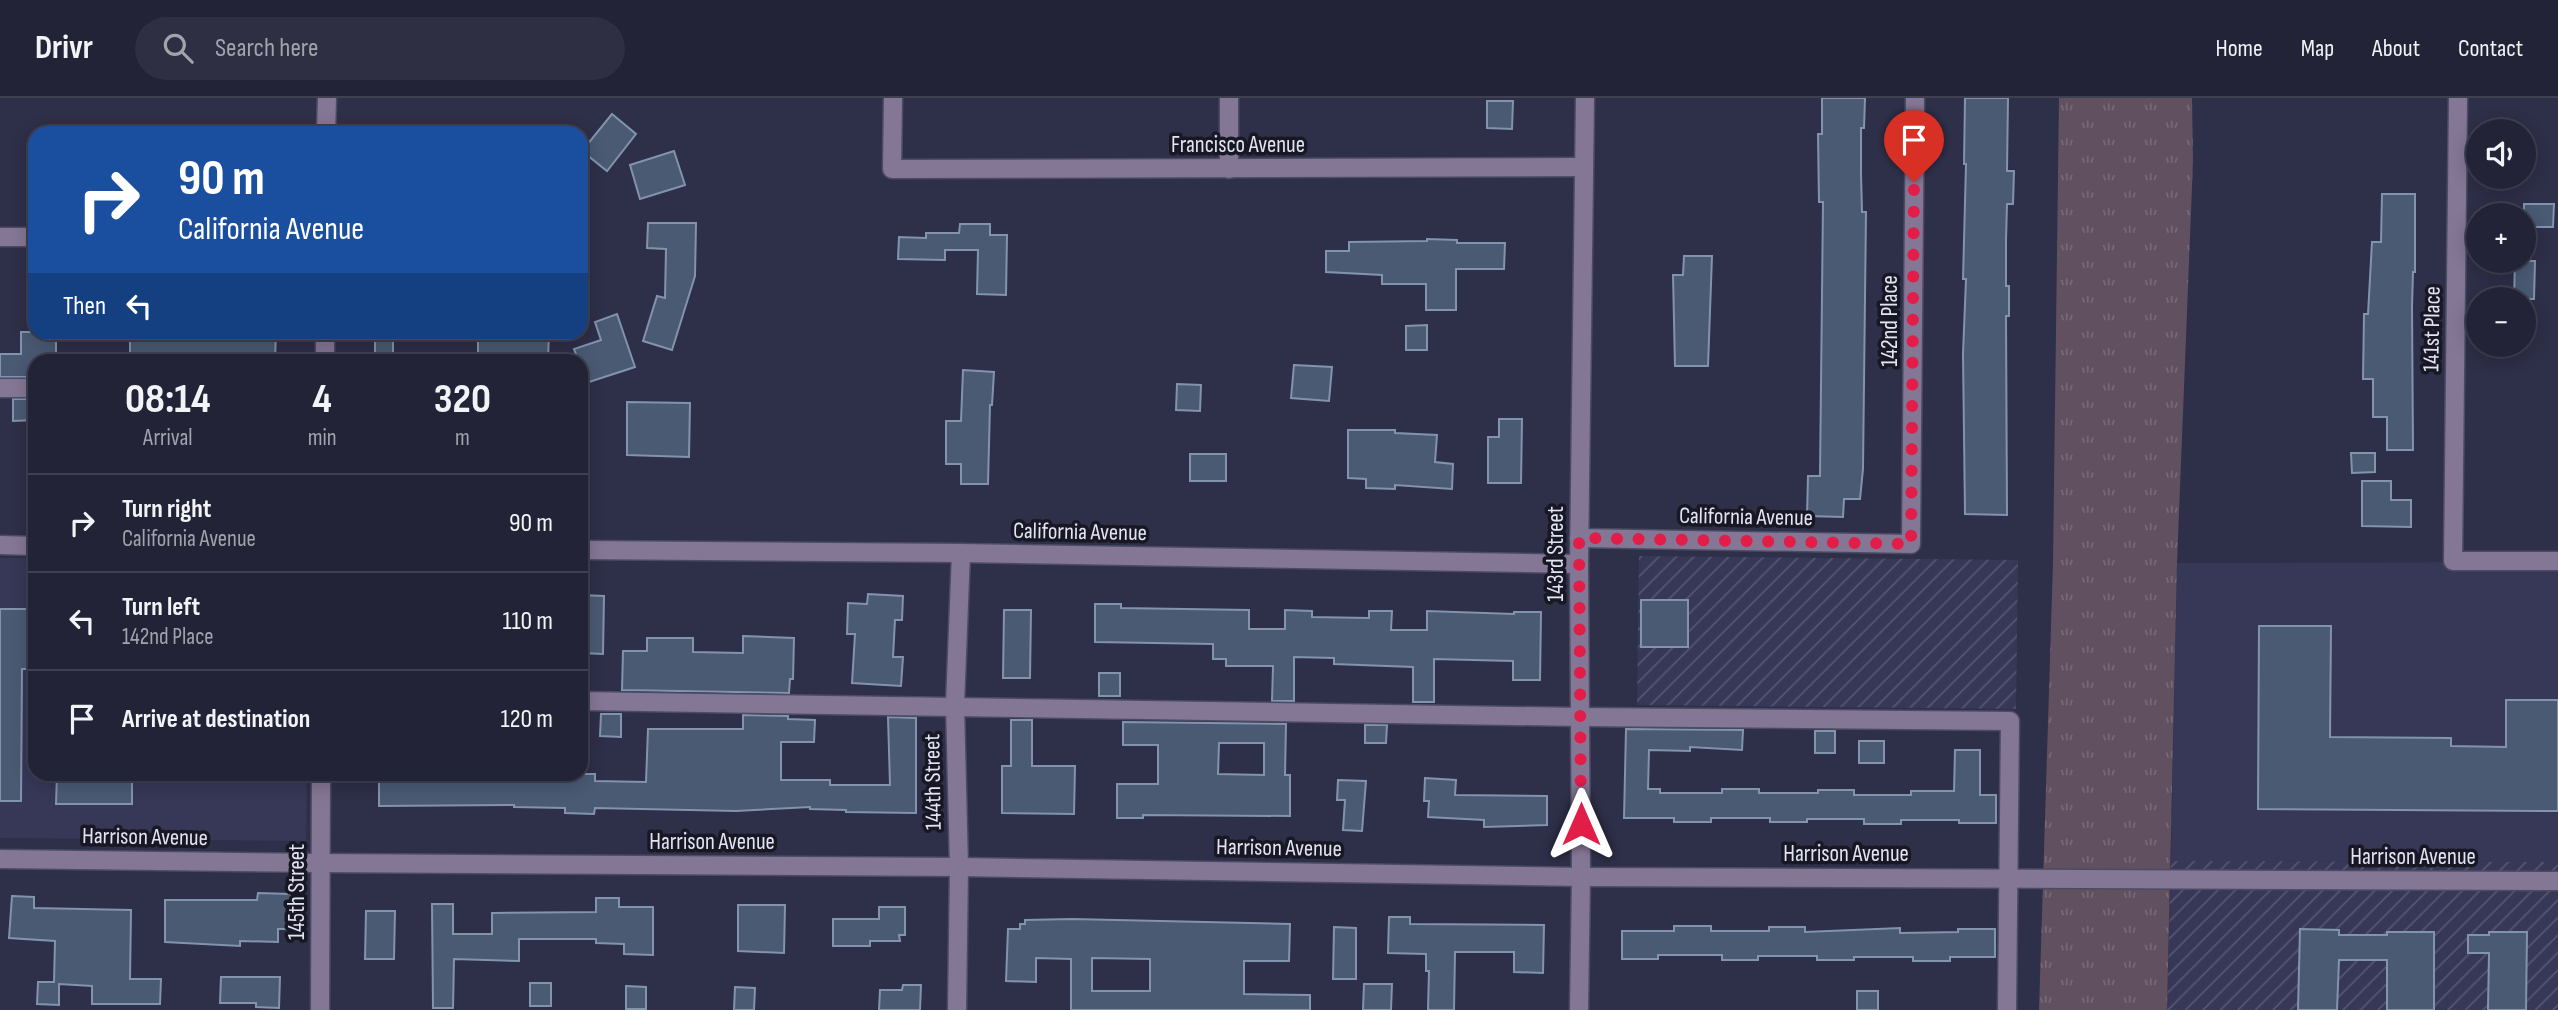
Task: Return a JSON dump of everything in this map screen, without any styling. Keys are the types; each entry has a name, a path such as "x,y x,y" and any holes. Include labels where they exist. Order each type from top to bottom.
{"street":[{"path":"326,126 327,98"},
{"name":"Francisco Avenue","path":"893,98 892,169 1584,167"},
{"path":"1228,169 1229,98"},
{"name":"143rd Street","path":"1579,1010 1579,538 1585,98"},
{"name":"142nd Place","path":"1911,544 1915,98"},
{"name":"141st Place","path":"2458,98 2453,561 2558,561"},
{"path":"0,237 28,237"},
{"path":"0,388 28,388"},
{"name":"California Avenue","path":"1579,538 1911,544"},
{"path":"0,545 28,546"},
{"name":"California Avenue","path":"588,550 961,553 1579,564"},
{"name":"144th Street","path":"957,1010 955,705 961,553"},
{"path":"588,701 2010,721 2007,1010"},
{"name":"145th Street","path":"320,1010 321,781"},
{"name":"Harrison Avenue","path":"0,859 958,866 1581,877 2558,881"}],"shaded area":[{"path":"1639,556 2018,560 2016,709 1637,705"},
{"path":"0,558 28,558 28,781 307,781 306,841 0,838"},
{"path":"2558,562 2558,862 2171,861 2177,563"},
{"path":"2171,861 2558,862 2558,1010 2167,1010"}],"green space":[{"path":"2059,98 2192,98 2193,161 2177,563 2167,1010 2039,1010 2053,563"}],"building":[{"path":"1822,98 1865,98 1864,128 1861,128 1862,212 1866,212 1863,469 1860,499 1844,499 1843,517 1807,516 1808,476 1820,476 1823,202 1819,202 1818,134 1822,134"},
{"path":"1965,98 2008,98 2007,171 2014,171 2013,204 2007,204 2006,241 2006,286 2009,286 2009,316 2006,316 2007,515 1965,514"},
{"path":"1487,101 1513,101 1512,129 1487,128"},
{"path":"612,114 636,134 607,171 588,156 588,144"},
{"path":"674,151 685,185 640,199 630,165"},
{"path":"2382,194 2415,194 2412,307 2413,450 2387,450 2387,417 2373,417 2373,379 2363,379 2364,314 2368,314 2372,242 2381,242"},
{"path":"2536,204 2554,204 2553,227 2536,227"},
{"path":"648,223 696,223 695,276 672,350 643,341 657,296 665,298 666,249 647,248"},
{"path":"960,224 990,224 990,235 1007,235 1006,295 977,294 978,250 945,250 945,260 898,259 899,237 926,238 926,233 959,233"},
{"path":"1457,240 1457,243 1505,243 1504,269 1456,269 1456,310 1426,310 1426,284 1382,284 1382,275 1326,272 1326,251 1349,251 1349,242"},
{"path":"1684,256 1712,256 1708,366 1675,366 1673,275 1683,275"},
{"path":"2515,273 2535,273 2534,287 2514,287"},
{"path":"617,314 635,367 588,382 588,354 576,354 574,349 601,340 595,322"},
{"path":"1427,325 1427,350 1406,350 1406,326"},
{"path":"21,332 28,332 28,340 56,340 56,354 28,354 28,377 0,377 0,354 21,354"},
{"path":"130,340 276,340 275,354 130,354"},
{"path":"375,340 393,340 393,354 375,354"},
{"path":"478,340 549,340 548,354 478,354"},
{"path":"1294,365 1332,367 1329,401 1291,398"},
{"path":"963,370 994,372 990,405 988,484 961,484 961,464 946,464 946,421 961,421"},
{"path":"1177,384 1201,385 1200,411 1176,410"},
{"path":"13,399 28,399 28,420 13,421"},
{"path":"627,402 690,403 689,457 627,455"},
{"path":"1499,419 1522,419 1521,483 1488,483 1488,437 1499,437"},
{"path":"1348,430 1395,430 1395,433 1437,435 1435,462 1453,464 1452,489 1395,485 1395,489 1366,488 1366,479 1348,478"},
{"path":"2351,453 2375,453 2375,472 2352,473"},
{"path":"1190,454 1226,454 1226,481 1190,481"},
{"path":"2362,481 2391,481 2391,500 2411,500 2411,527 2362,526"},
{"path":"868,594 903,596 902,620 895,620 893,657 903,657 901,686 852,683 855,634 847,634 848,603 867,604"},
{"path":"588,595 604,596 603,654 588,653"},
{"path":"1641,600 1688,600 1688,647 1641,647"},
{"path":"1095,604 1121,604 1121,608 1249,610 1249,629 1285,629 1285,610 1312,611 1312,617 1369,618 1369,611 1392,611 1391,630 1427,630 1427,611 1514,614 1541,612 1540,680 1513,680 1513,661 1434,659 1434,702 1413,702 1413,667 1334,664 1334,658 1294,657 1294,701 1272,701 1273,666 1226,666 1226,659 1213,659 1213,644 1095,642"},
{"path":"0,609 28,609 28,669 22,669 21,801 0,801"},
{"path":"1004,610 1031,610 1030,678 1003,678"},
{"path":"2259,626 2331,626 2330,737 2451,738 2451,746 2506,747 2506,700 2558,700 2558,811 2258,809"},
{"path":"743,636 794,638 793,679 790,679 789,693 622,690 623,651 647,651 647,638 693,638 693,652 743,653"},
{"path":"1099,673 1120,673 1120,696 1099,696"},
{"path":"601,714 621,714 621,737 600,736"},
{"path":"743,715 788,716 788,719 815,720 814,742 781,742 781,780 830,780 830,785 890,785 888,717 916,718 916,813 846,812 810,807 736,811 595,808 594,814 565,813 565,808 514,805 379,806 379,781 588,781 588,774 595,774 595,781 646,782 648,729 743,729"},
{"path":"1011,720 1032,720 1032,766 1075,766 1074,814 1002,813 1002,766 1011,766"},
{"path":"1123,722 1286,724 1285,775 1290,775 1290,816 1143,815 1143,818 1117,818 1117,784 1158,784 1158,745 1123,745","holes":["1219,743 1264,743 1264,775 1218,774"]},
{"path":"1365,725 1387,725 1386,743 1365,743"},
{"path":"1626,729 1743,730 1742,750 1690,747 1690,751 1649,750 1648,789 1660,789 1660,793 1722,793 1722,789 1759,789 1759,793 1854,790 1854,795 1911,795 1911,791 1954,791 1955,750 1980,750 1980,795 1996,795 1996,823 1901,820 1901,824 1864,824 1864,819 1770,822 1770,818 1711,818 1711,822 1674,822 1674,818 1624,818"},
{"path":"1815,731 1835,731 1835,753 1815,753"},
{"path":"1859,741 1884,741 1884,763 1859,763"},
{"path":"1425,778 1456,780 1455,795 1547,796 1547,825 1484,827 1484,820 1428,817 1429,801 1424,801"},
{"path":"1338,780 1366,781 1362,831 1343,830 1345,800 1337,800"},
{"path":"57,781 132,781 132,804 56,804"},
{"path":"258,893 291,894 290,929 278,929 278,942 240,941 240,946 165,942 165,900 257,900"},
{"path":"12,896 34,897 34,908 131,910 130,979 161,979 160,1004 92,1004 92,986 59,984 59,1005 37,1004 38,982 54,982 55,941 9,938"},
{"path":"596,898 619,898 619,907 653,907 653,955 624,954 624,944 596,943 596,939 519,939 519,961 454,959 453,1008 433,1008 432,904 453,904 453,934 492,934 492,913 596,912"},
{"path":"738,905 785,905 784,953 738,951"},
{"path":"879,907 905,907 905,935 899,935 900,941 870,941 870,946 833,946 833,919 879,919"},
{"path":"366,911 395,911 394,959 365,959"},
{"path":"1389,917 1410,917 1410,924 1544,925 1543,973 1514,972 1514,952 1455,952 1454,1010 1428,1010 1429,971 1426,971 1426,954 1388,953"},
{"path":"1025,920 1290,924 1289,961 1244,961 1244,994 1310,995 1310,1010 1071,1010 1071,959 1036,958 1036,982 1006,981 1008,929 1020,929 1020,924 1025,924","holes":["1092,958 1150,959 1150,991 1092,991"]},
{"path":"1674,926 1711,926 1711,931 1769,931 1769,927 1805,927 1805,932 1900,928 1900,933 1995,929 1995,957 1950,957 1950,961 1913,961 1913,957 1817,960 1817,956 1758,956 1758,960 1722,960 1722,955 1658,955 1658,959 1622,959 1622,931 1674,931"},
{"path":"1334,927 1356,928 1356,979 1333,979"},
{"path":"2300,929 2339,930 2339,935 2434,932 2434,1010 2387,1010 2387,960 2339,960 2337,1010 2298,1010"},
{"path":"2489,932 2527,932 2526,1010 2488,1010 2489,953 2468,953 2468,935 2489,935"},
{"path":"221,977 280,977 279,1008 256,1007 256,1003 220,1003"},
{"path":"530,983 551,983 551,1006 530,1006"},
{"path":"1364,984 1392,984 1391,1010 1363,1010"},
{"path":"903,985 921,985 920,1010 879,1010 880,990 902,990"},
{"path":"626,986 646,987 646,1009 626,1009"},
{"path":"735,987 755,988 754,1010 734,1010"},
{"path":"1857,991 1878,991 1878,1010 1857,1010"}],"route":[{"path":"1581,824 1579,538 1911,544 1914,182"}]}
